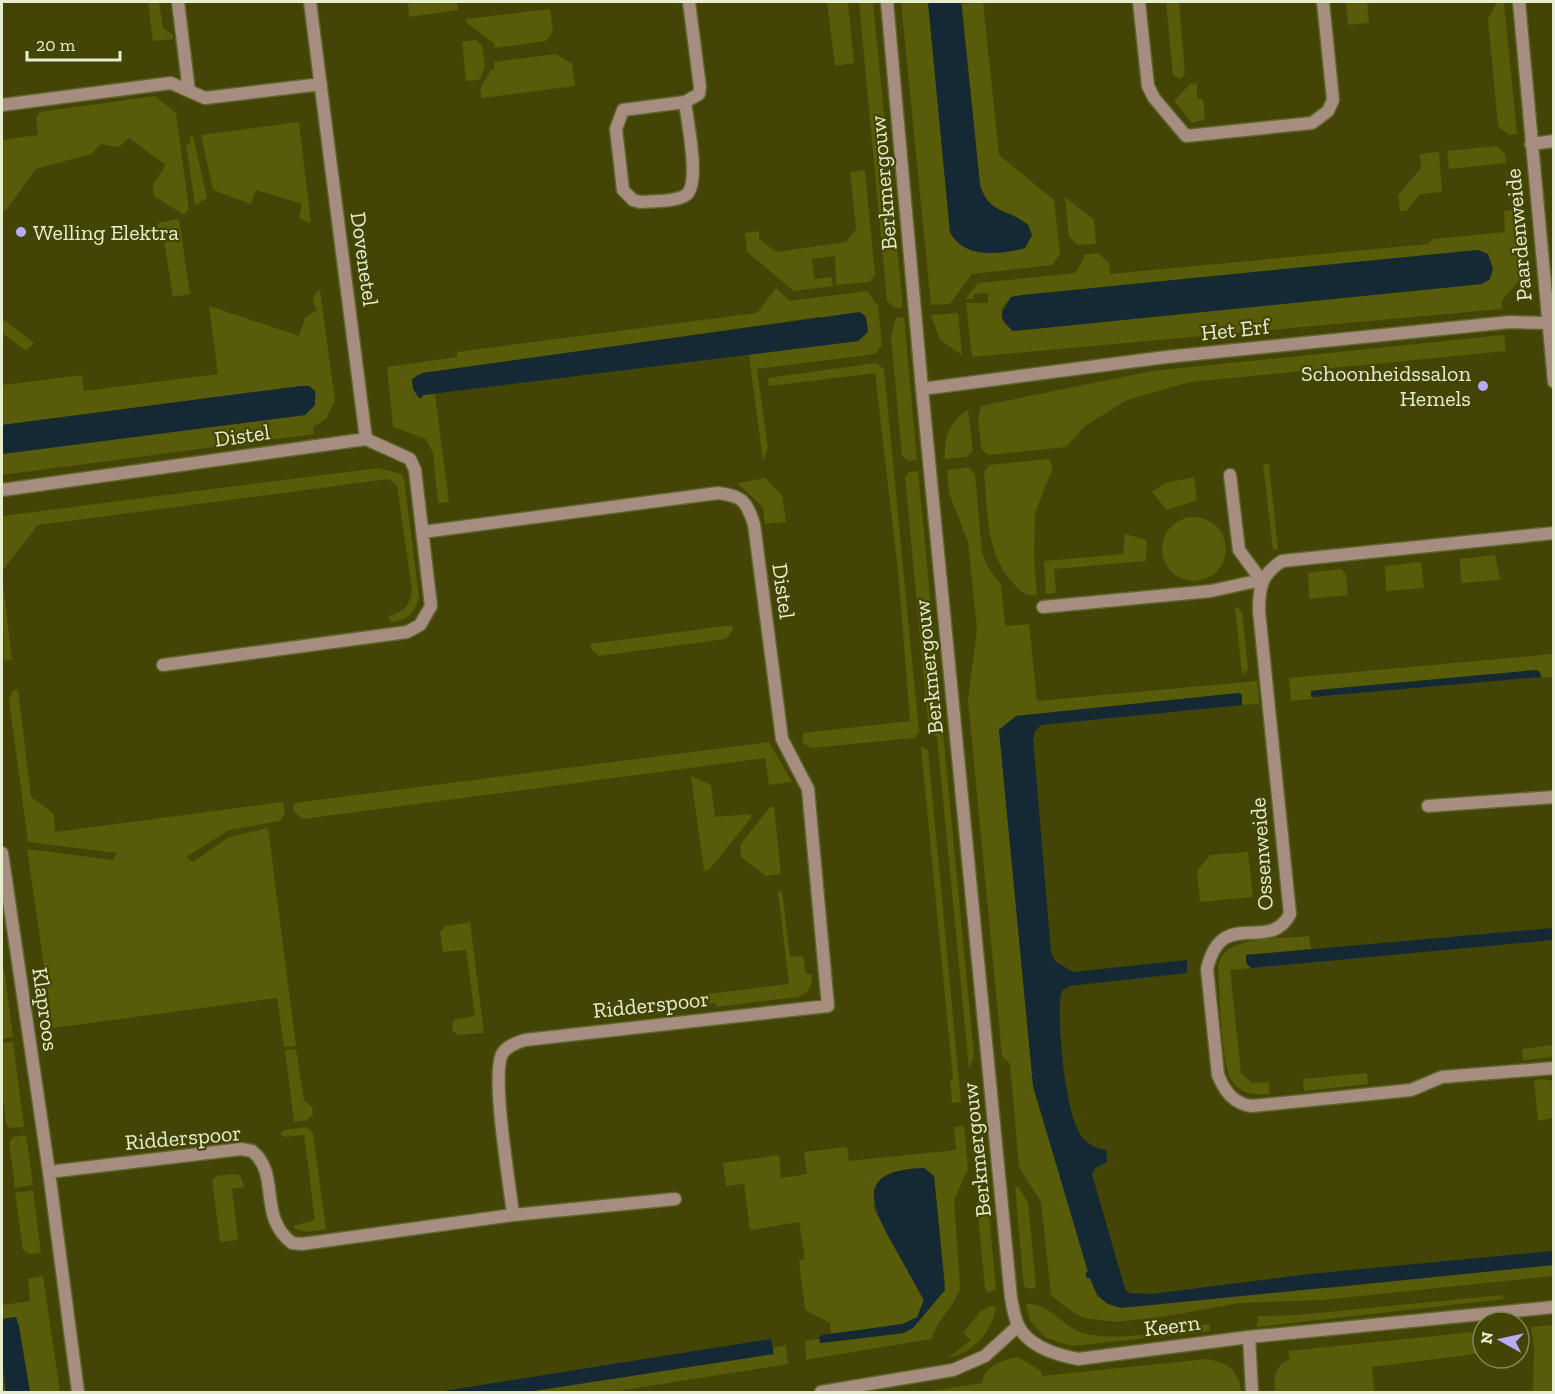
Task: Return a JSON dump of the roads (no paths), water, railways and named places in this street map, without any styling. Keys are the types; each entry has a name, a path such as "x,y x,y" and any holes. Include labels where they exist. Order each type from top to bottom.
{"street":[{"path":"178,2 189,91"},
{"name":"Dovenetel","path":"310,2 366,439"},
{"path":"685,102 694,176 691,190 683,197 640,202 633,200 623,190 615,129 623,110 694,99 700,87 689,2"},
{"name":"Berkmergouw","path":"887,2 922,389 1010,1286 1018,1326"},
{"path":"1139,2 1148,86 1154,98 1186,135 1312,123 1326,113 1333,100 1323,2"},
{"name":"Paardenweide","path":"1519,2 1550,323"},
{"path":"2,105 171,83 205,98 321,84"},
{"name":"Paardenweide","path":"1531,144 1554,141"},
{"name":"Het Erf","path":"922,389 1202,354 1510,322 1550,323"},
{"path":"1550,323 1554,382"},
{"path":"163,665 407,632 420,625 431,606 415,470 410,459 366,439"},
{"name":"Distel","path":"2,490 366,439"},
{"path":"1230,475 1239,550 1261,580"},
{"name":"Distel","path":"423,532 718,493 734,495 747,503 754,524 782,739 808,789 828,1006"},
{"path":"1043,607 1212,591 1261,580 1270,569 1282,561 1554,533"},
{"name":"Ossenweide","path":"1261,580 1259,611 1290,914 1284,925 1275,930 1230,935 1217,942 1210,953 1207,969 1218,1075 1224,1088 1234,1100 1252,1106 1411,1090 1442,1077 1554,1068"},
{"path":"1428,806 1554,797"},
{"name":"Klaproos","path":"2,853 49,1172"},
{"name":"Ridderspoor","path":"513,1215 497,1076 504,1052 511,1046 525,1040 828,1006"},
{"name":"Ridderspoor","path":"49,1172 241,1149 252,1151 260,1157 265,1167 276,1227 291,1243 302,1244 513,1215 675,1199"},
{"path":"49,1172 78,1392"},
{"name":"Keern","path":"1018,1326 1029,1339 1042,1347 1057,1355 1078,1359 1249,1337 1554,1307"},
{"path":"821,1392 953,1370 985,1356 1018,1326"},
{"path":"1249,1337 1252,1392"}],"water":[{"path":"928,2 961,2 980,185 984,195 994,207 1028,225 1032,235 1025,248 995,253 974,251 956,241 950,232"},
{"path":"1478,250 1488,254 1493,269 1490,279 1482,284 1013,331 1002,317 1011,297 1023,295"},
{"path":"860,312 866,317 868,332 858,341 423,395 422,398 419,398 413,389 412,379 422,373"},
{"path":"309,386 315,391 315,405 305,415 2,454 2,425"},
{"path":"1536,670 1540,672 1541,677 1311,697 1311,691 1318,690"},
{"path":"1239,693 1242,695 1242,705 1041,725 1035,731 1033,739 1051,952 1055,961 1073,972 1187,960 1187,973 1069,986 1062,991 1060,1000 1064,1071 1071,1110 1084,1140 1099,1149 1106,1150 1107,1162 1095,1168 1092,1174 1125,1289 1129,1293 1152,1294 1309,1274 1553,1251 1553,1265 1121,1308 1101,1298 1090,1278 1086,1278 1086,1272 1088,1272 1033,1086 999,730 1016,716"},
{"path":"1553,928 1553,940 1251,968 1246,963 1246,955"},
{"path":"924,1168 934,1176 945,1290 913,1328 904,1333 820,1343 819,1337 822,1335 903,1324 917,1317 924,1300 877,1213 874,1200 875,1189 879,1181 888,1174"},
{"path":"16,1317 30,1392 6,1392 2,1360 2,1319"},
{"path":"771,1339 774,1354 527,1392 438,1392"}],"place":[{"name":"Welling Elektra","path":"21,232"},
{"name":"Schoonheidssalon Hemels","path":"1483,386"}]}
